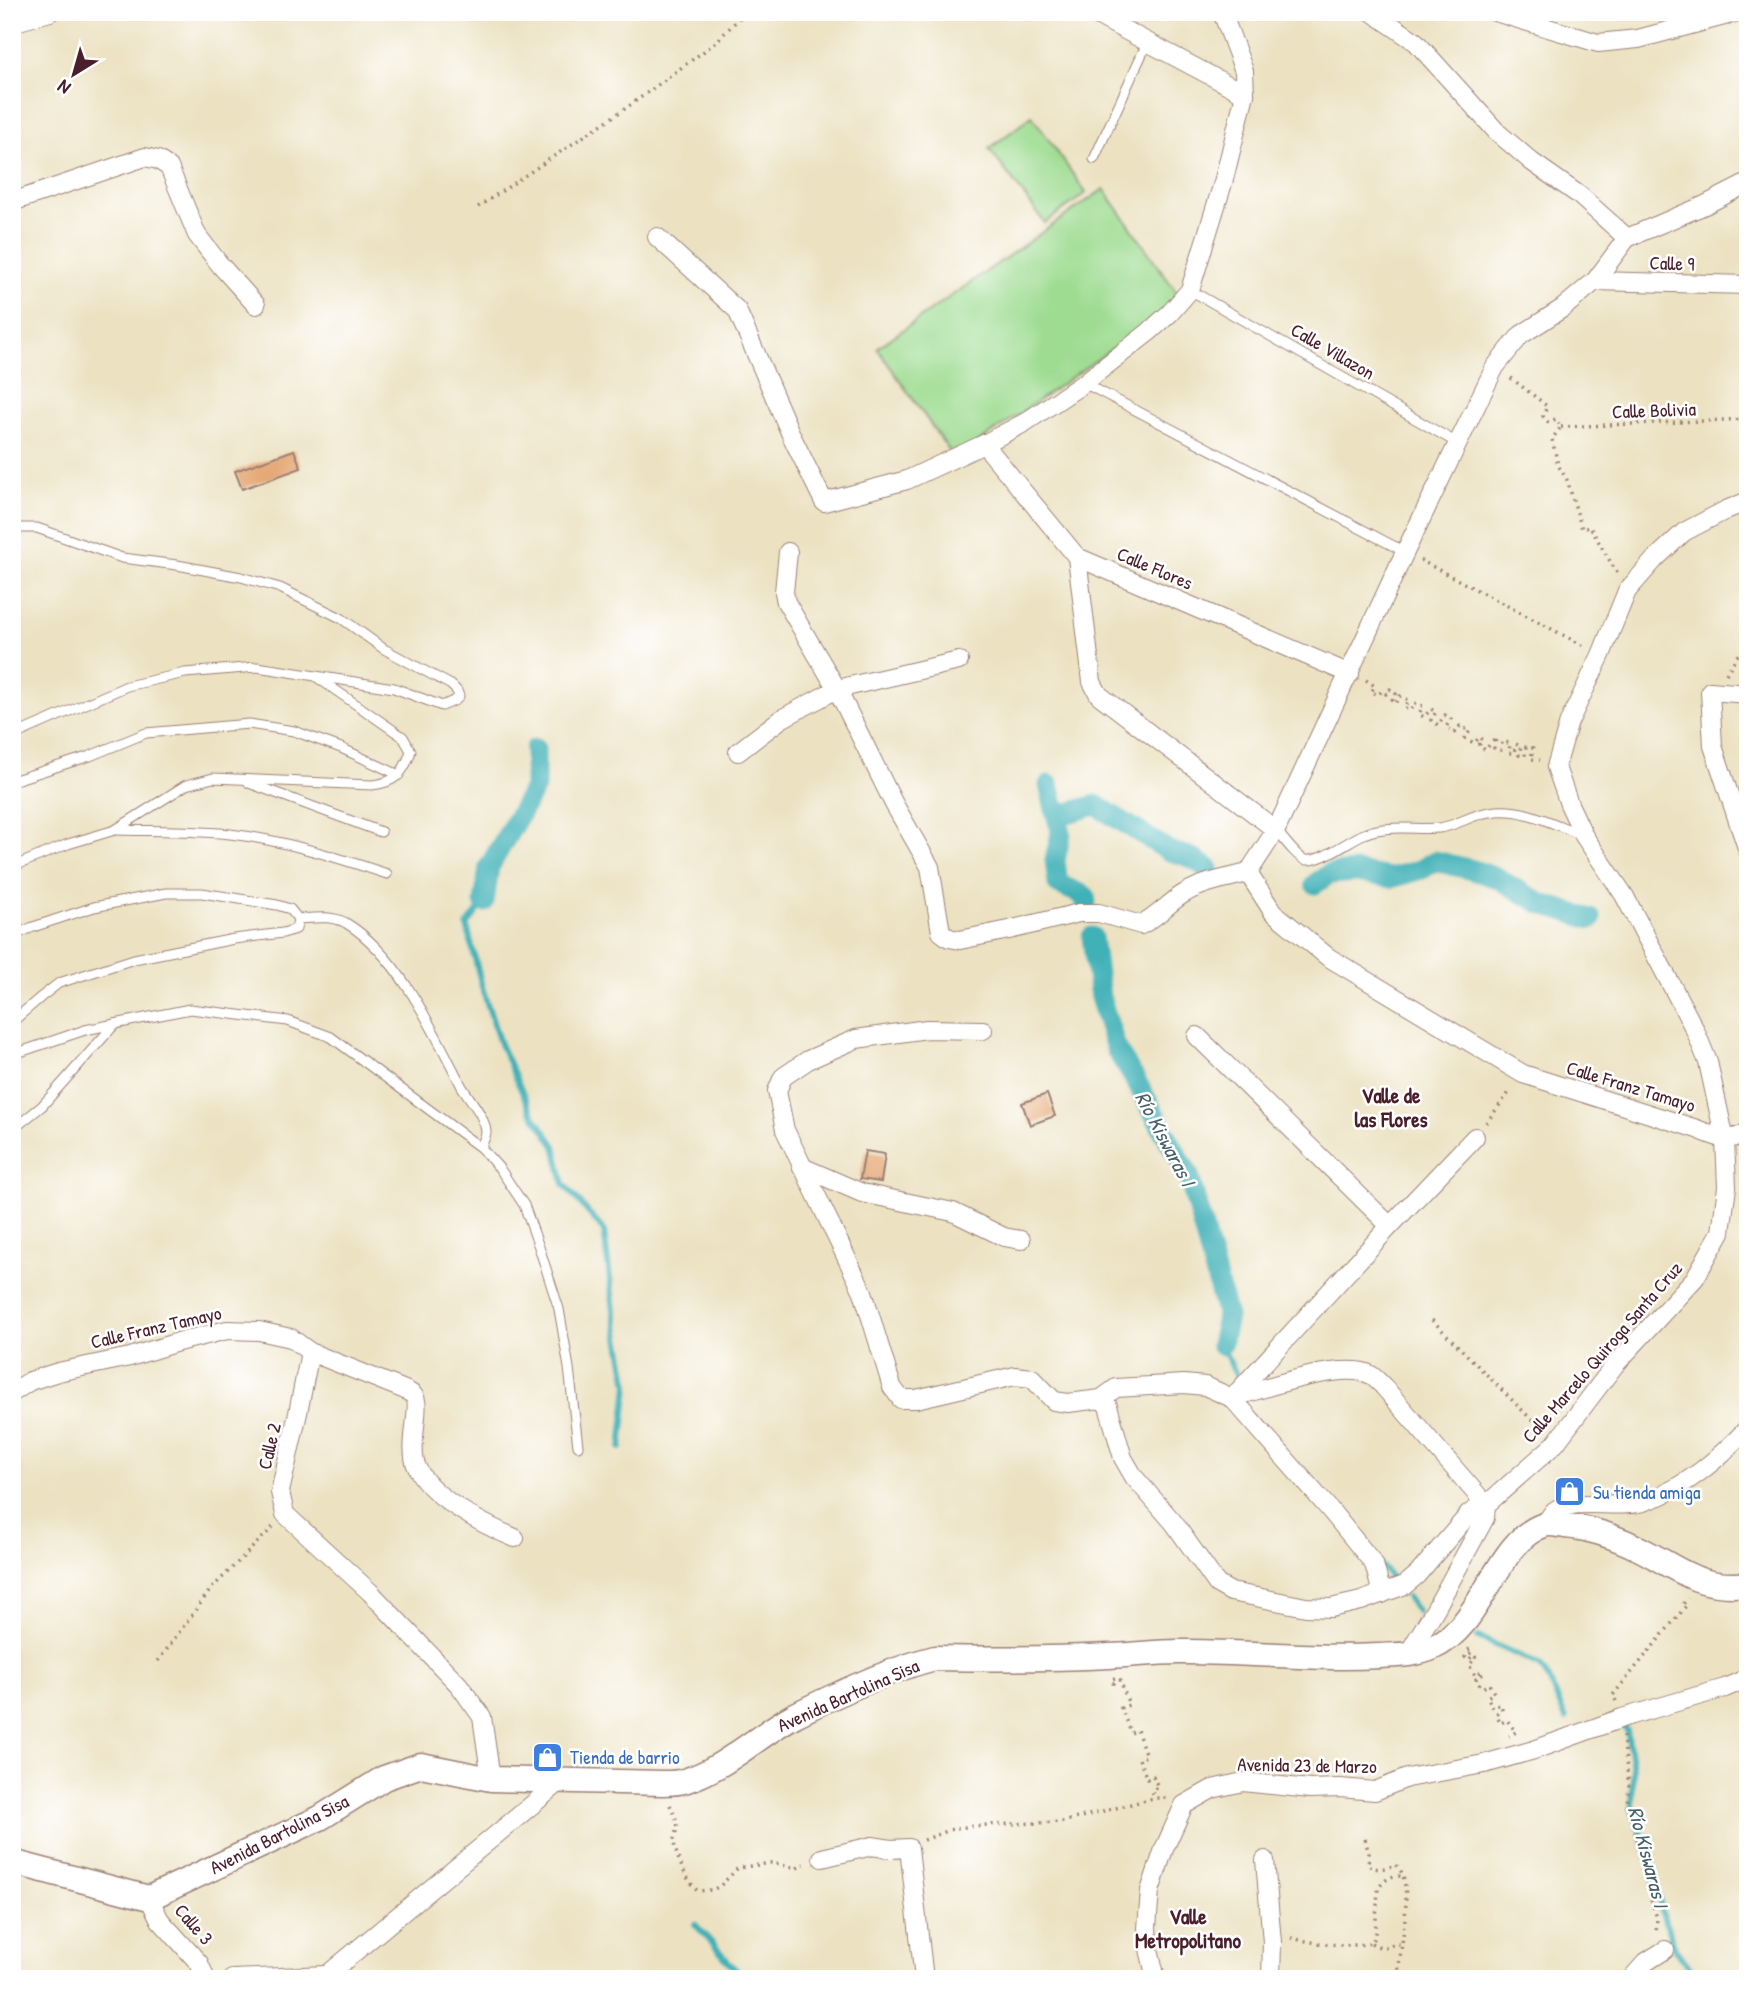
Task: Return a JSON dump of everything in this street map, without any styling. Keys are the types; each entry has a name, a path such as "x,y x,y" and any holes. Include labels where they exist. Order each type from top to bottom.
{"street":[{"path":"12,23 50,12"},
{"path":"1091,12 1245,94"},
{"path":"657,237 737,310 792,437 824,502 907,480 1024,423 1084,383 1170,313 1190,290 1223,183 1245,94 1244,71 1222,12"},
{"path":"1372,12 1416,42 1497,132 1532,162 1579,195 1628,238"},
{"path":"1495,12 1598,43 1638,38 1739,12"},
{"path":"12,202 145,158 158,160 169,167 197,234 256,305"},
{"path":"788,552 784,592 786,602 837,689 894,804 930,867 941,932 960,940 1079,913 1099,913 1141,925 1154,919 1185,892 1248,873 1276,830 1405,552 1495,367 1521,335 1563,308 1595,281 1628,238 1748,183"},
{"name":"Calle 9","path":"1595,281 1748,285"},
{"name":"Calle Flores","path":"984,444 1077,557 1348,678"},
{"name":"Calle Marcelo Quiroga Santa Cruz","path":"1101,1399 1108,1406 1123,1458 1134,1477 1174,1523 1217,1584 1231,1592 1331,1608 1382,1594 1405,1585 1418,1575 1469,1514 1486,1504 1555,1444 1614,1366 1695,1278 1721,1232 1727,1187 1725,1140 1709,1062 1624,895 1584,836 1556,767 1569,722 1601,655 1627,591 1684,532 1748,501"},
{"path":"1077,557 1092,682 1099,695 1276,830"},
{"path":"738,752 781,719 837,689 959,661"},
{"path":"1748,694 1710,691 1713,746 1748,851"},
{"name":"Calle Franz Tamayo","path":"1248,873 1273,912 1328,957 1523,1074 1725,1140"},
{"path":"983,1030 927,1029 856,1039 808,1060 783,1077 777,1091 785,1130 863,1292 892,1387 901,1399 916,1399 1015,1376 1032,1378 1054,1401 1068,1403 1101,1399 1116,1388 1184,1384 1205,1386 1232,1398 1331,1511 1374,1564 1382,1594"},
{"path":"1197,1036 1390,1226"},
{"path":"1725,1140 1738,1138 1748,1132"},
{"path":"1232,1398 1475,1137"},
{"path":"802,1167 862,1193 953,1212 1004,1237 1021,1240"},
{"name":"Calle Franz Tamayo","path":"12,1393 30,1381 58,1372 130,1357 228,1330 259,1331 291,1338 310,1352"},
{"path":"310,1352 415,1396 418,1406 413,1450 416,1466 430,1485 459,1510 515,1538"},
{"name":"Calle 2","path":"285,1514 280,1492 310,1352"},
{"path":"1232,1398 1314,1374 1355,1371 1370,1374 1486,1504 1485,1518 1408,1654"},
{"path":"1748,1428 1695,1475 1669,1492 1629,1505 1566,1506 1554,1511 1545,1524 1592,1530 1618,1538 1673,1568 1710,1584 1748,1584"},
{"path":"285,1514 370,1592 460,1685 482,1717 491,1779"},
{"name":"Avenida Bartolina Sisa","path":"149,1898 320,1818 384,1777 421,1765 491,1779 663,1783 683,1781 720,1764 795,1716 886,1675 935,1658 1108,1656 1176,1652 1343,1658 1408,1654 1429,1649 1451,1635 1475,1609 1512,1548 1545,1524"},
{"name":"Avenida 23 de Marzo","path":"1184,1805 1212,1789 1243,1782 1310,1789 1375,1791 1407,1778 1484,1764 1534,1750 1622,1718 1725,1688 1748,1678"},
{"path":"232,1979 327,1977 562,1780"},
{"path":"1156,1979 1147,1928 1150,1891 1164,1849 1184,1805"},
{"path":"822,1858 872,1846 909,1848 924,1979"},
{"path":"1265,1860 1271,1935 1271,1979"},
{"path":"12,1862 149,1898"},
{"name":"Calle 3","path":"149,1898 160,1920 199,1963 206,1979"},
{"path":"1631,1979 1646,1962 1665,1950"}],"lane":[{"path":"1094,159 1147,43"},
{"name":"Calle Villazon","path":"1190,290 1459,444"},
{"path":"1084,383 1405,552"},
{"path":"12,528 37,528 122,558 241,577 280,588 341,618 384,649 451,685 458,696 456,700 442,706 394,688 257,667 185,673 127,686 12,736"},
{"path":"12,867 68,844 115,830 186,785 213,778 372,785 387,784 399,775 407,764 411,751 403,737 314,675"},
{"path":"12,781 90,756 146,733 249,724 294,731 341,748 399,775"},
{"path":"239,779 382,832"},
{"path":"1276,830 1301,858 1307,860 1317,858 1367,832 1448,827 1488,812 1511,810 1584,836"},
{"path":"115,830 230,834 284,844 387,874"},
{"path":"12,936 94,907 166,893 202,893 277,905 290,909 298,919 296,929 283,933 234,939 134,958 59,984 12,1022"},
{"path":"298,919 326,918 343,921 363,935 391,965 423,1011 483,1122 486,1134 481,1148"},
{"path":"12,1051 17,1053 31,1050 85,1030 190,1009 288,1021 331,1037 481,1148 500,1169 524,1205 559,1309 578,1446"},
{"path":"12,1129 42,1105 115,1024"}],"path":[{"path":"478,207 629,106 715,43 745,12"},
{"path":"1495,367 1547,405 1543,416 1548,422 1556,419 1561,427 1552,439 1558,465 1566,480 1582,529 1590,527 1627,591"},
{"name":"Calle Bolivia","path":"1561,427 1748,419"},
{"path":"1405,552 1601,655"},
{"path":"1710,691 1730,670 1737,656 1748,650"},
{"path":"1348,678 1366,680 1375,686 1371,692 1378,695 1382,691 1386,694 1390,689 1396,694 1392,700 1395,703 1400,696 1409,700 1404,708 1412,710 1415,704 1423,706 1419,713 1424,717 1431,709 1436,712 1431,720 1438,725 1445,715 1451,719 1446,727 1455,733 1460,726 1470,732 1465,738 1474,743 1480,737 1483,740 1479,745 1485,750 1496,738 1494,748 1501,750 1502,742 1510,743 1509,753 1514,753 1516,744 1521,746 1518,755 1525,756 1526,747 1533,748 1531,759 1543,760 1544,755 1559,758"},
{"path":"1475,1137 1523,1074"},
{"path":"1432,1320 1555,1444"},
{"path":"158,1661 211,1589 285,1514"},
{"path":"1622,1708 1613,1695 1686,1606 1683,1604 1692,1593"},
{"path":"1462,1652 1463,1654 1470,1649 1472,1652 1465,1657 1468,1660 1474,1655 1476,1658 1469,1665 1475,1675 1482,1671 1483,1674 1476,1679 1482,1688 1489,1684 1494,1693 1487,1697 1493,1708 1500,1704 1502,1709 1496,1714 1501,1723 1507,1720 1516,1732 1509,1736 1511,1740"},
{"path":"1111,1675 1121,1674 1112,1679 1113,1683 1120,1680 1129,1705 1121,1708 1130,1733 1137,1730 1146,1756 1139,1759 1147,1779 1153,1776 1158,1787 1152,1790 1154,1798"},
{"path":"1622,1728 1629,1786 1627,1806 1650,1882 1651,1900 1657,1918 1656,1932 1665,1950"},
{"path":"909,1848 922,1840 955,1828 1062,1822 1154,1798 1172,1798 1184,1805"},
{"path":"668,1801 678,1823 674,1839 676,1854 689,1883 698,1891 712,1890 720,1886 738,1868 771,1863 797,1868 822,1858"},
{"path":"1365,1839 1369,1854 1368,1865 1383,1869 1396,1865 1403,1877 1405,1911 1398,1979"},
{"path":"1271,1935 1318,1943 1360,1945 1371,1942 1375,1935 1378,1889 1397,1875 1403,1877"},
{"path":"1371,1942 1386,1948 1402,1944"}],"green space":[{"path":"1032,116 1086,193 1045,223 989,149"},
{"path":"1104,189 1182,300 955,459 877,348"}],"building":[{"path":"294,450 301,468 242,489 235,471"},
{"path":"1047,1094 1055,1116 1030,1125 1022,1103"},
{"path":"865,1151 885,1154 881,1182 860,1179"}],"waterway":[{"path":"484,902 489,867 535,787 535,749"},
{"path":"1049,785 1061,833 1055,860 1058,884 1085,896 1086,903"},
{"path":"1055,810 1068,813 1096,805 1169,851 1190,857 1209,869"},
{"path":"1315,884 1329,874 1357,872 1391,878 1422,869 1435,861 1497,878 1540,903 1591,919"},
{"path":"484,902 467,926 500,1044 531,1111 555,1146 564,1184 604,1231 614,1310 628,1385 621,1448"},
{"name":"Río Kiswaras I","path":"1092,937 1100,997 1117,1051 1189,1176 1227,1317 1221,1345"},
{"name":"Río Kiswaras I","path":"1221,1345 1238,1378"},
{"name":"Río Kiswaras I","path":"1380,1564 1394,1582"},
{"name":"Río Kiswaras I","path":"1407,1597 1417,1611"},
{"name":"Río Kiswaras I","path":"1478,1637 1540,1665 1566,1719"},
{"name":"Río Kiswaras I","path":"1624,1727 1627,1730 1633,1770 1632,1809 1645,1844 1665,1922 1676,1950 1698,1979"},
{"path":"695,1924 744,1979"}],"place":[{"name":"Su tienda amiga","path":"1570,1492"},
{"name":"Tienda de barrio","path":"547,1757"}],"district":[{"name":"Valle de las Flores","path":"1391,1108"},
{"name":"Valle Metropolitano","path":"1188,1929"}]}
